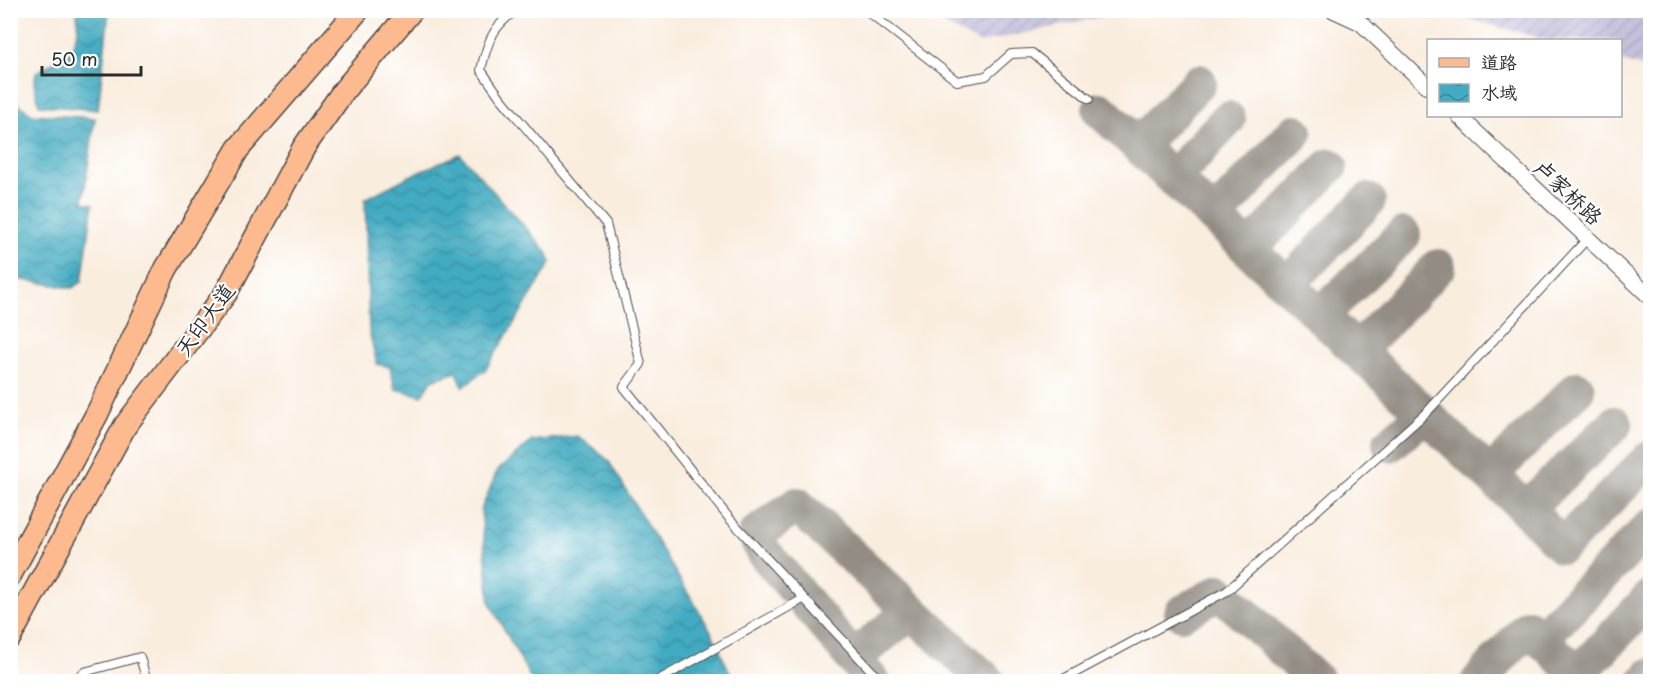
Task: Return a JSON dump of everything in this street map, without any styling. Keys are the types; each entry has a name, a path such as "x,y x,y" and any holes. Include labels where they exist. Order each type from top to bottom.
{"main road":[{"path":"10,575 97,414 166,269 238,149 358,10"},
{"name":"天印大道","path":"10,637 125,426 226,294 304,147 345,89 412,10"}],"street":[{"path":"1333,10 1361,23 1427,86"},
{"name":"卢家桥路","path":"1460,117 1650,297"}],"lane":[{"path":"518,10 503,19 487,45 482,70 500,97 606,224 641,364 624,387 729,518 882,681"},
{"path":"866,10 957,81 986,76 1011,54 1032,53 1089,99"},
{"path":"1058,681 1227,591 1428,411 1588,238"},
{"path":"656,681 804,599"},
{"path":"72,681 84,672 140,657 147,681"}],"shaded area":[{"path":"919,11 1131,11 979,43"},
{"path":"1439,11 1650,11 1650,69 1622,61 1622,39 1544,39"}],"water":[{"path":"77,11 109,11 98,110 39,105 34,84 36,73 71,51 78,29"},
{"path":"11,99 33,114 95,118 83,202 93,204 82,282 72,288 11,278"},
{"path":"460,154 547,252 551,263 486,369 463,387 457,372 432,380 422,396 395,389 390,367 377,364 369,331 365,199"},
{"path":"578,436 608,460 711,631 734,681 532,681 490,603 481,510 497,471 532,441"}],"taxiway":[{"path":"1138,146 1199,82"},
{"path":"1100,110 1425,414"},
{"path":"1173,178 1228,119"},
{"path":"1214,217 1295,132"},
{"path":"1249,249 1330,166"},
{"path":"1287,285 1368,201"},
{"path":"1320,316 1403,235"},
{"path":"1357,351 1438,267"},
{"path":"1490,475 1577,389"},
{"path":"1390,444 1425,414 1562,546 1649,459"},
{"path":"1526,509 1615,424"},
{"path":"873,682 762,550 756,534 797,505 988,682"},
{"path":"1540,639 1650,527"},
{"path":"1182,613 1220,592 1318,682"},
{"path":"1578,674 1650,598"},
{"path":"853,658 912,611"},
{"path":"1478,682 1528,627 1586,682"},
{"path":"1645,682 1650,676"}]}
